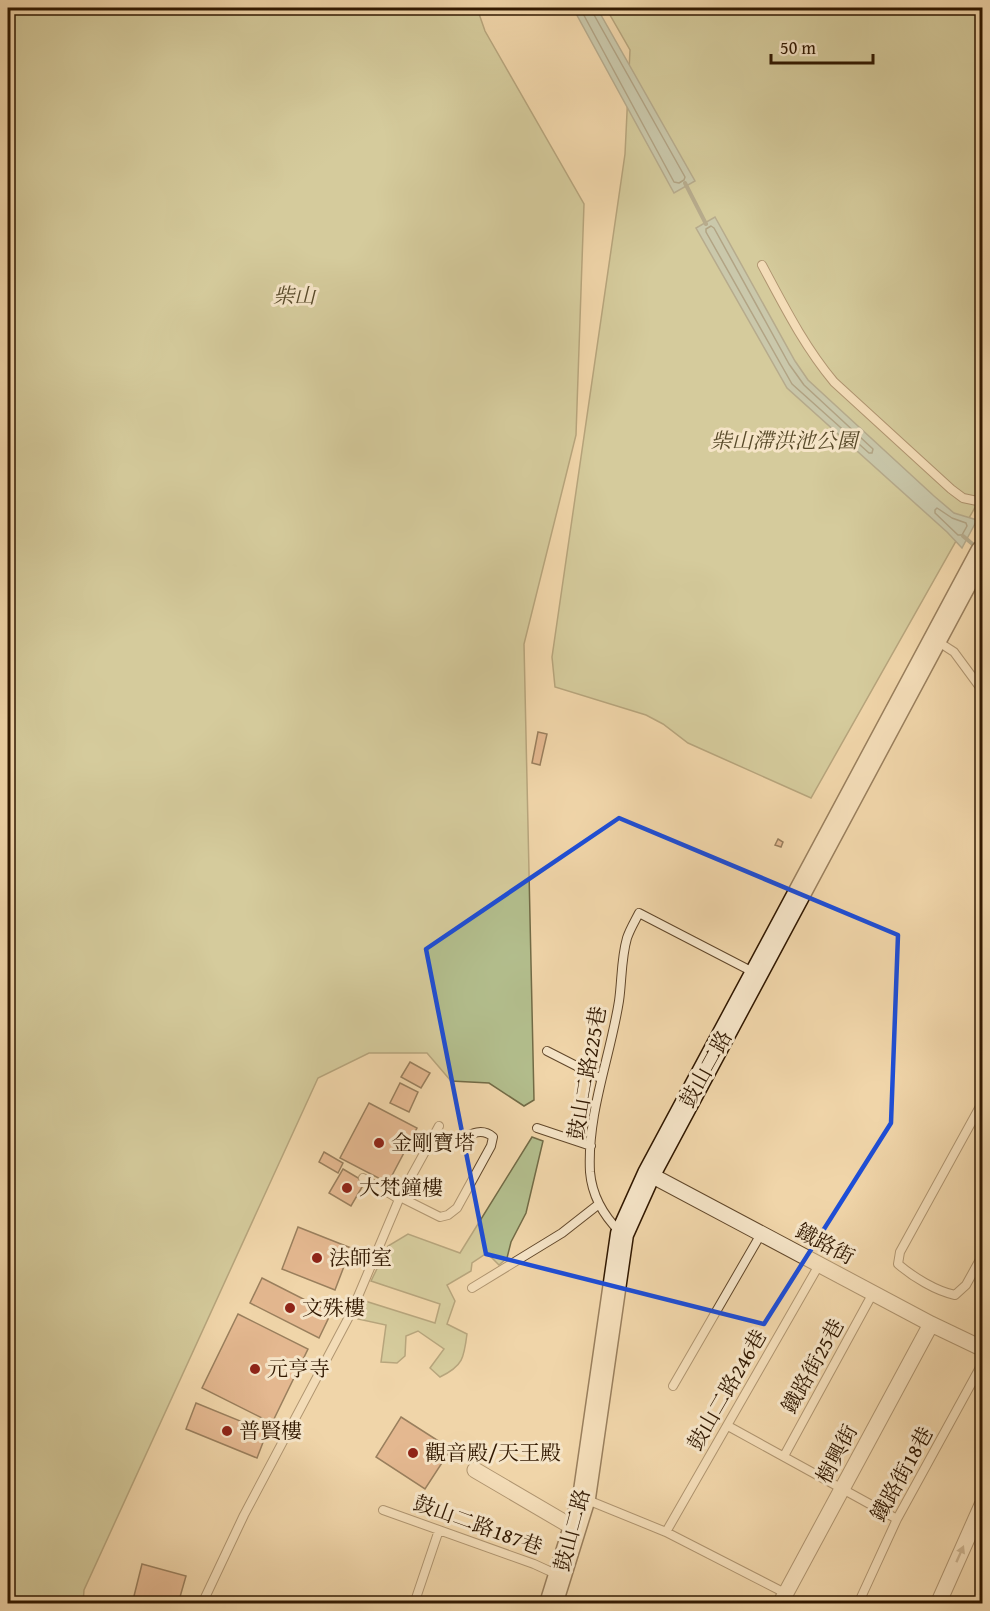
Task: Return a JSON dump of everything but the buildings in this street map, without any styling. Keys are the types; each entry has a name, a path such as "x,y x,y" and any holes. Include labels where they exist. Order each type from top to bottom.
{"street":[{"name":"鼓山二路","path":"551,1604 584,1498 622,1233 649,1174 982,552"},
{"name":"鐵路街","path":"649,1174 931,1324 982,1347"},
{"name":"樹興街","path":"783,1598 931,1324"},
{"path":"475,1470 574,1528"},
{"path":"938,1604 982,1505"}],"lane":[{"path":"762,265 803,340 834,382 951,489 963,498 982,502"},
{"path":"936,640 954,652 982,690"},
{"name":"鼓山二路225巷","path":"622,1233 609,1221 599,1204 590,1174 591,1146 600,1078 618,1002 622,960 628,936 639,913 757,974"},
{"path":"547,1051 600,1078"},
{"path":"982,1102 900,1252 898,1264 946,1293 955,1295 966,1286 982,1256"},
{"path":"202,1604 244,1515 351,1313 399,1198 439,1126"},
{"path":"537,1128 591,1146"},
{"path":"363,1178 440,1217 448,1215 457,1208 493,1140 491,1135 482,1131 449,1145 433,1137"},
{"path":"471,1288 562,1233 599,1204"},
{"path":"673,1386 761,1234"},
{"name":"鼓山二路246巷","path":"666,1532 819,1264"},
{"name":"鐵路街25巷","path":"783,1456 873,1293"},
{"name":"鐵路街18巷","path":"858,1604 897,1519 982,1364"},
{"path":"728,1426 897,1519"},
{"path":"584,1498 666,1532 783,1598"},
{"name":"鼓山二路187巷","path":"382,1510 560,1575"},
{"path":"414,1604 439,1530"}],"highlighted area":[{"path":"619,818 898,935 891,1123 764,1324 486,1254 426,949"}],"green space":[{"name":"柴山","path":"8,8 477,8 485,31 584,204 576,435 524,644 534,1100 524,1106 489,1083 451,1081 427,1053 369,1053 318,1078 84,1590 83,1604 8,1603"},
{"name":"柴山滯洪池公園","path":"606,8 982,8 982,495 811,798 688,743 663,724 646,715 555,687 552,657 625,154 630,50"},
{"path":"532,1137 543,1141 526,1213 511,1242 507,1258 499,1265 487,1253 472,1263 471,1271 447,1285 455,1301 447,1324 467,1334 465,1349 458,1365 440,1377 430,1368 444,1349 418,1331 406,1336 405,1356 397,1363 381,1362 386,1325 358,1319 365,1301 435,1323 440,1304 371,1281 388,1246 408,1234 460,1253"}],"water":[{"path":"573,8 597,8 695,181 674,193"},
{"path":"715,217 795,361 808,380 954,513 977,520 962,548 787,388 696,228"}],"waterway":[{"path":"685,183 706,224"},
{"path":"963,536 976,547"}],"place":[{"name":"金剛寶塔","path":"379,1143"},
{"name":"大梵鐘樓","path":"347,1188"},
{"name":"法師室","path":"317,1258"},
{"name":"文殊樓","path":"290,1308"},
{"name":"元亨寺","path":"255,1369"},
{"name":"普賢樓","path":"227,1431"},
{"name":"觀音殿/天王殿","path":"413,1453"}]}
